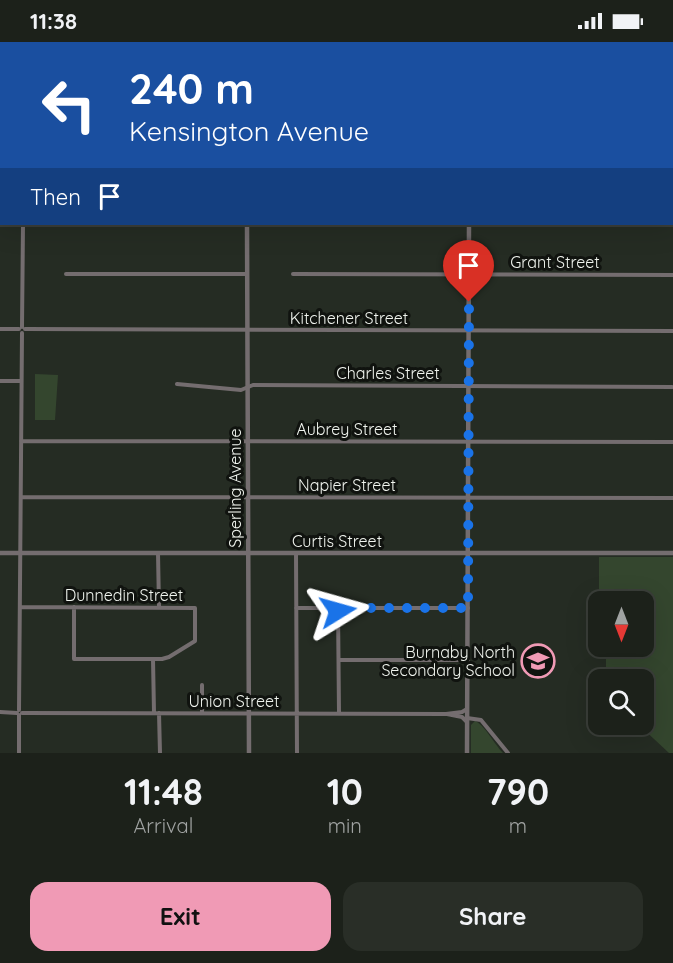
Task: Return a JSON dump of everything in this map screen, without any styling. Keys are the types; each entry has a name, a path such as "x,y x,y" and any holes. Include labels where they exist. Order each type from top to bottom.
{"street":[{"path":"19,753 22,225"},
{"name":"Sperling Avenue","path":"246,225 249,753"},
{"path":"467,753 469,225"},
{"path":"66,274 247,274"},
{"name":"Grant Street","path":"293,274 673,275"},
{"name":"Kitchener Street","path":"0,329 673,331"},
{"path":"0,381 21,381"},
{"name":"Charles Street","path":"177,384 241,390 253,385 672,387"},
{"name":"Aubrey Street","path":"21,441 673,442"},
{"name":"Napier Street","path":"21,497 673,498"},
{"name":"Curtis Street","path":"0,553 673,553"},
{"path":"158,553 159,607"},
{"path":"296,553 297,753"},
{"name":"Dunnedin Street","path":"20,607 195,608 195,641 170,657 153,659"},
{"path":"74,607 74,659 153,659 160,753"},
{"path":"296,608 468,608"},
{"path":"338,608 339,713"},
{"path":"339,660 468,660"},
{"path":"202,685 202,713"},
{"name":"Union Street","path":"0,712 446,714 467,709"},
{"name":"Union Street","path":"446,714 467,720 481,720 508,753"}],"green space":[{"path":"35,374 58,375 55,420 35,420"},
{"path":"599,557 673,557 673,753 669,753 650,735 654,735 654,669 606,669 606,657 654,657 654,591 599,591"},
{"path":"475,721 482,726 503,753 471,753 471,725"}],"place":[{"name":"Burnaby North Secondary School","path":"538,661"}],"route":[{"path":"338,611 338,608 468,608 469,302"}]}
